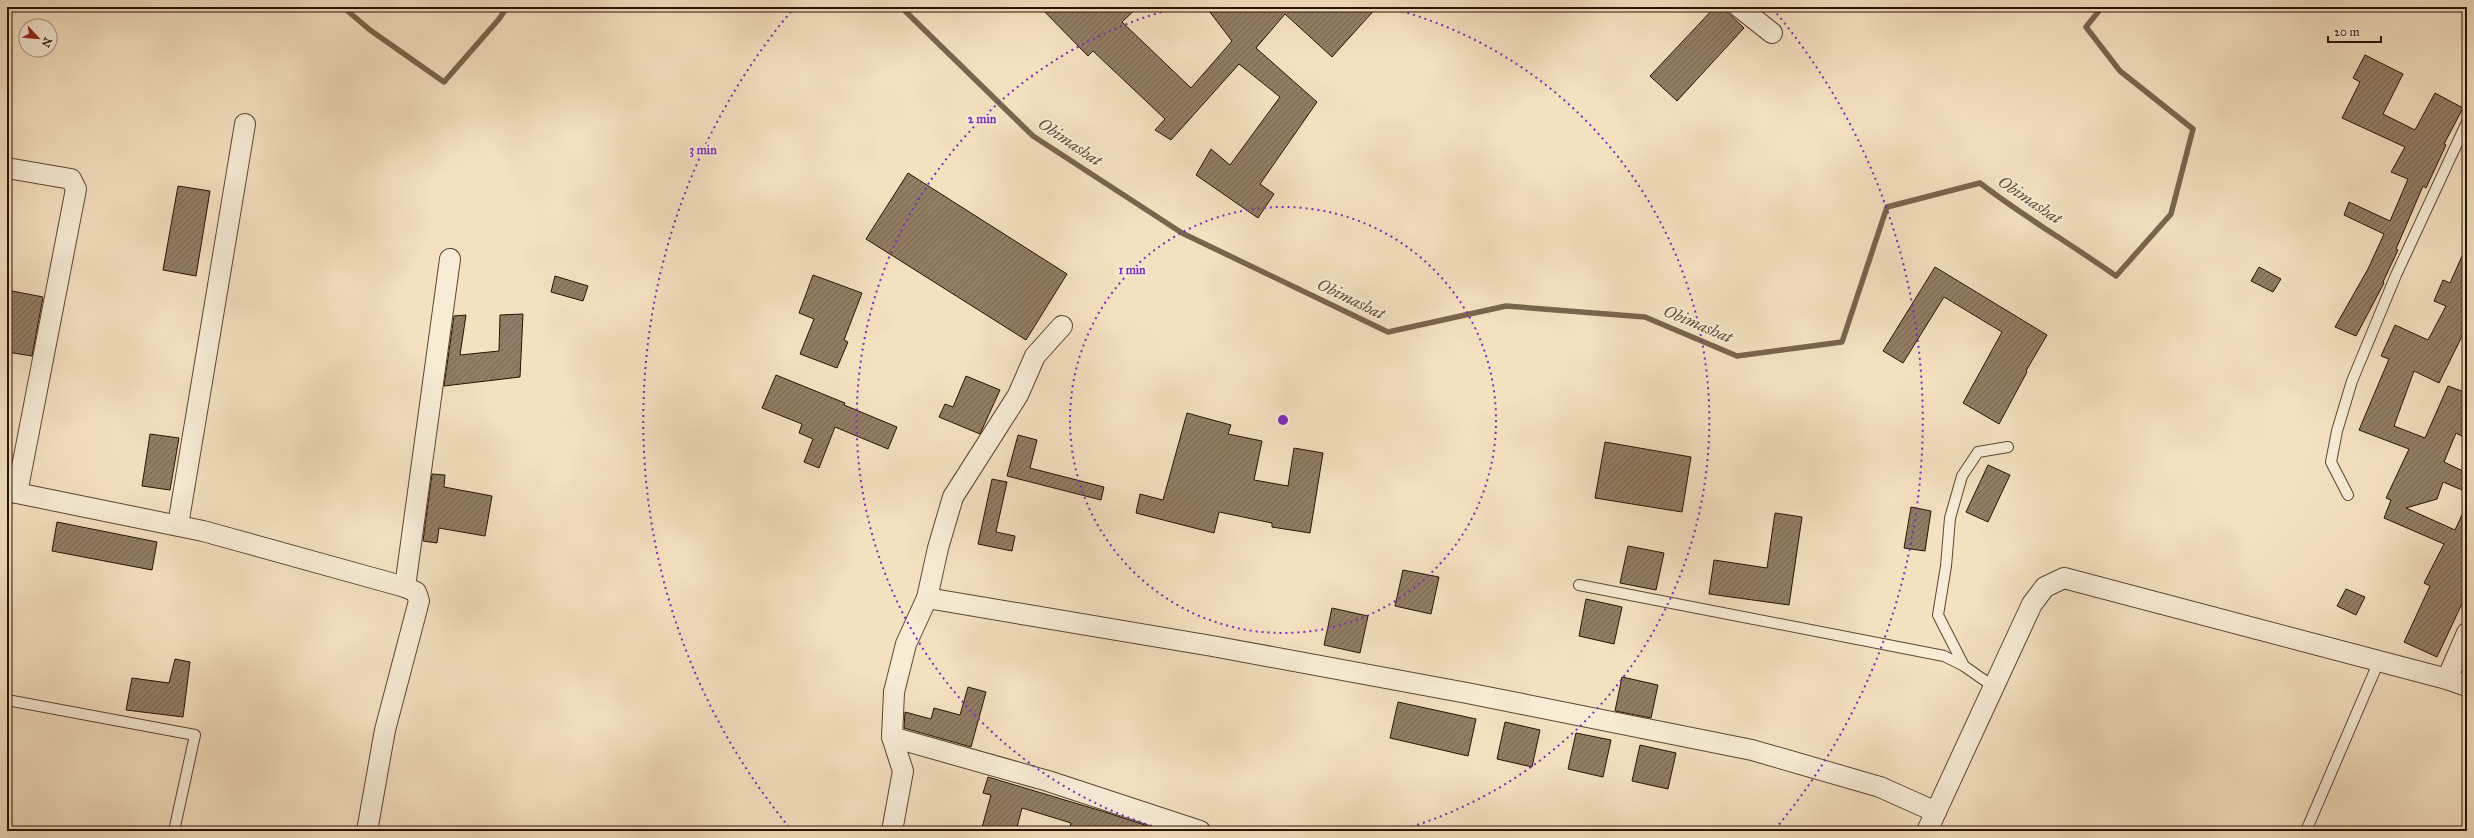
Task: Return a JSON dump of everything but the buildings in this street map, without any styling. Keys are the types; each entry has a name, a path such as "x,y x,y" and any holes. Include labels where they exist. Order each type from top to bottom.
{"street":[{"path":"1739,7 1772,33"},
{"path":"178,525 245,124"},
{"path":"7,168 71,179 76,189 12,492 178,525 405,587 416,592 419,600 385,730 367,831"},
{"path":"405,587 450,259"},
{"path":"892,831 903,771 892,736 894,692 906,644 927,598 938,548 953,497 1018,395 1034,356 1062,326"},
{"path":"1927,831 2032,604 2045,587 2064,578 2447,679 2467,686"},
{"path":"927,598 1212,646 1467,693 1595,721 1752,750 1880,787 1936,812"},
{"path":"2447,679 2467,632"},
{"path":"892,736 1048,781 1200,831"}],"lane":[{"path":"2348,495 2331,462 2337,431 2352,381 2396,275 2467,122"},
{"path":"1964,666 1938,616 1946,566 1950,518 1962,476 1978,452 2008,447"},
{"path":"1579,585 1944,656 1964,666 1994,687"},
{"path":"2306,831 2379,661"},
{"path":"7,700 195,735 174,831"}],"waterway":[{"name":"Obimashat","path":"343,7 370,30 444,82 499,19 507,7"},
{"name":"Obimashat","path":"901,7 1033,136 1182,233 1388,332 1506,306 1645,317 1737,356 1842,342 1887,207 1980,183 2116,276 2171,214 2193,129 2120,71 2086,27 2102,7"}]}
